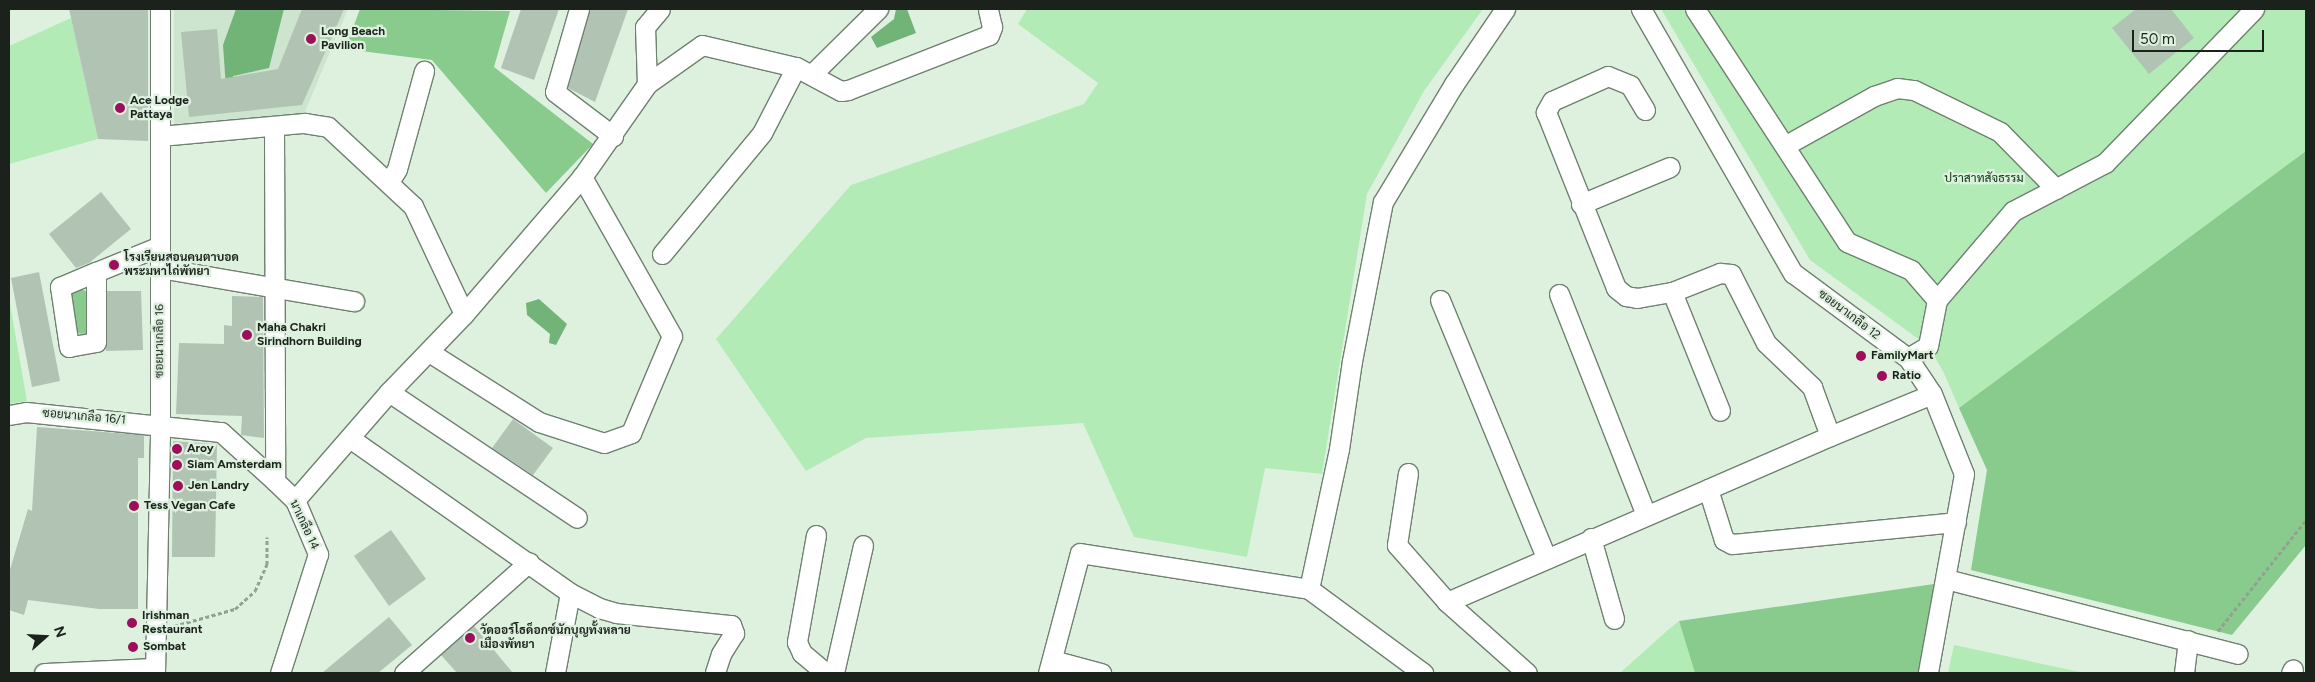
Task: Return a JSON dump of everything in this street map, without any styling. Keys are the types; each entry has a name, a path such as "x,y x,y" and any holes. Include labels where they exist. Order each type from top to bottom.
{"street":[{"name":"ซอยนาเกลือ 16","path":"155,671 160,424 160,9"},
{"path":"579,9 555,92 613,136"},
{"path":"647,84 645,27 660,9"},
{"path":"662,254 762,133 804,70 878,9"},
{"path":"295,500 351,438 389,392 464,314 582,177 613,136 647,84 702,45 804,70 841,90 848,90 990,35 992,26 988,9"},
{"path":"1309,589 1339,449 1352,361 1383,202 1454,84 1504,9"},
{"name":"ซอยนาเกลือ 12","path":"1641,9 1793,273 1908,358 1932,394 1964,474 1928,673"},
{"path":"1694,9 1786,145 1798,168 1848,242 1911,270 1937,300"},
{"path":"1908,358 1928,346 1937,300 2013,211 2106,163 2254,9"},
{"path":"389,182 397,169 424,71"},
{"path":"1645,110 1630,85 1608,76 1548,104 1550,124 1619,293 1637,298 1672,292 1720,273 1731,274 1766,343 1812,387 1830,436"},
{"path":"1786,145 1874,96 1897,88 1914,90 2000,132 2056,188"},
{"path":"160,136 319,123 328,127 413,206 464,314"},
{"path":"274,127 275,481"},
{"path":"1582,204 1670,168"},
{"path":"429,352 539,422 604,444 631,433 672,336 582,177"},
{"path":"96,272 160,246"},
{"path":"160,268 274,289 354,301"},
{"path":"1672,292 1720,411"},
{"path":"1559,294 1646,515"},
{"path":"1440,300 1546,557"},
{"path":"389,392 577,518"},
{"path":"1447,602 1546,557 1932,394"},
{"name":"ซอยนาเกลือ 16/1","path":"9,415 26,412 160,424"},
{"name":"นาเกลือ 14","path":"160,424 221,432 295,500 318,554 280,673"},
{"path":"351,438 529,562 570,593 616,613 731,625 734,633 721,654 715,673"},
{"path":"1408,473 1397,545 1447,602 1527,673"},
{"path":"1708,489 1722,535 1732,544 1956,522"},
{"path":"816,535 796,642 802,653 826,673"},
{"path":"1591,538 1614,619"},
{"path":"834,673 863,545"},
{"path":"1101,673 1050,667 1080,553 1309,589 1423,673"},
{"path":"404,673 529,562"},
{"path":"1946,579 2238,654"},
{"path":"555,673 570,593"},
{"path":"2184,673 2188,640"},
{"path":"44,673 155,671"}],"path":[{"path":"2207,646 2306,520"},
{"path":"156,628 200,621 235,610 255,591 267,564 267,537"}],"shaded area":[{"name":"Long Beach Pavilion","path":"174,9 348,9 304,114 174,127"},
{"path":"236,9 284,9 269,68 233,76 232,104 227,103 223,45"},
{"path":"360,9 510,11 494,67 593,144 546,193 432,60 345,49"},
{"path":"896,9 907,9 916,33 877,48 871,37 894,19"},
{"path":"2306,151 2306,545 2232,635 1971,570 1987,470 1959,408"},
{"path":"82,289 92,295 86,334 71,333 67,292"},
{"path":"539,299 567,324 556,345 549,343 550,334 527,315 526,303"},
{"path":"1934,584 1918,673 1695,673 1679,621"}],"green space":[{"path":"1027,9 1483,9 1424,91 1367,194 1322,474 1265,468 1247,557 1134,537 1083,423 866,438 806,471 716,339 851,185 1084,104 1098,83 1018,24"},
{"name":"ปราสาทสัจธรรม","path":"1661,9 2306,9 2306,151 1959,408 1943,371 1928,346 1810,260"},
{"path":"71,18 98,139 9,164 9,46"},
{"path":"9,298 27,401 9,404"},
{"path":"1679,621 1695,673 1620,673 1669,629"},
{"path":"1954,645 2085,673 1948,673"}],"building":[{"name":"Ace Lodge Pattaya","path":"69,9 148,9 148,141 98,139"},
{"path":"302,9 344,9 302,105 189,117 181,32 217,29 221,79 278,69"},
{"path":"521,9 559,9 534,80 501,68"},
{"path":"590,9 628,9 595,102 568,88"},
{"path":"2136,9 2171,9 2194,38 2149,74 2112,28"},
{"path":"101,192 131,229 89,263 76,268 49,234"},
{"path":"39,272 60,381 32,387 11,278"},
{"path":"107,291 141,291 143,350 106,351"},
{"path":"232,296 263,297 264,438 241,435 242,416 176,414 179,343 224,344 224,325 232,326"},
{"path":"513,419 553,448 533,475 492,448"},
{"path":"37,427 144,435 144,458 138,458 138,609 99,609 28,600 24,615 9,610 9,573 28,509 32,511"},
{"path":"173,441 217,444 215,557 172,557"},
{"path":"391,530 426,579 389,606 354,556"},
{"path":"389,617 412,645 378,673 322,673"},
{"name":"วัดออร์โธด็อกซ์นักบุญทั้งหลาย เมืองพัทยา","path":"474,626 513,673 457,673 441,655"}],"place":[{"name":"Long Beach Pavilion","path":"311,39"},
{"name":"Ace Lodge Pattaya","path":"120,108"},
{"name":"โรงเรียนสอนคนตาบอด พระมหาไถ่พัทยา","path":"114,265"},
{"name":"Maha Chakri Sirindhorn Building","path":"247,335"},
{"name":"FamilyMart","path":"1861,356"},
{"name":"Ratio","path":"1882,376"},
{"name":"Aroy","path":"177,449"},
{"name":"Siam Amsterdam","path":"177,465"},
{"name":"Jen Landry","path":"178,486"},
{"name":"Tess Vegan Cafe","path":"134,506"},
{"name":"Irishman Restaurant","path":"132,623"},
{"name":"วัดออร์โธด็อกซ์นักบุญทั้งหลาย เมืองพัทยา","path":"470,638"},
{"name":"Sombat","path":"133,647"}]}
